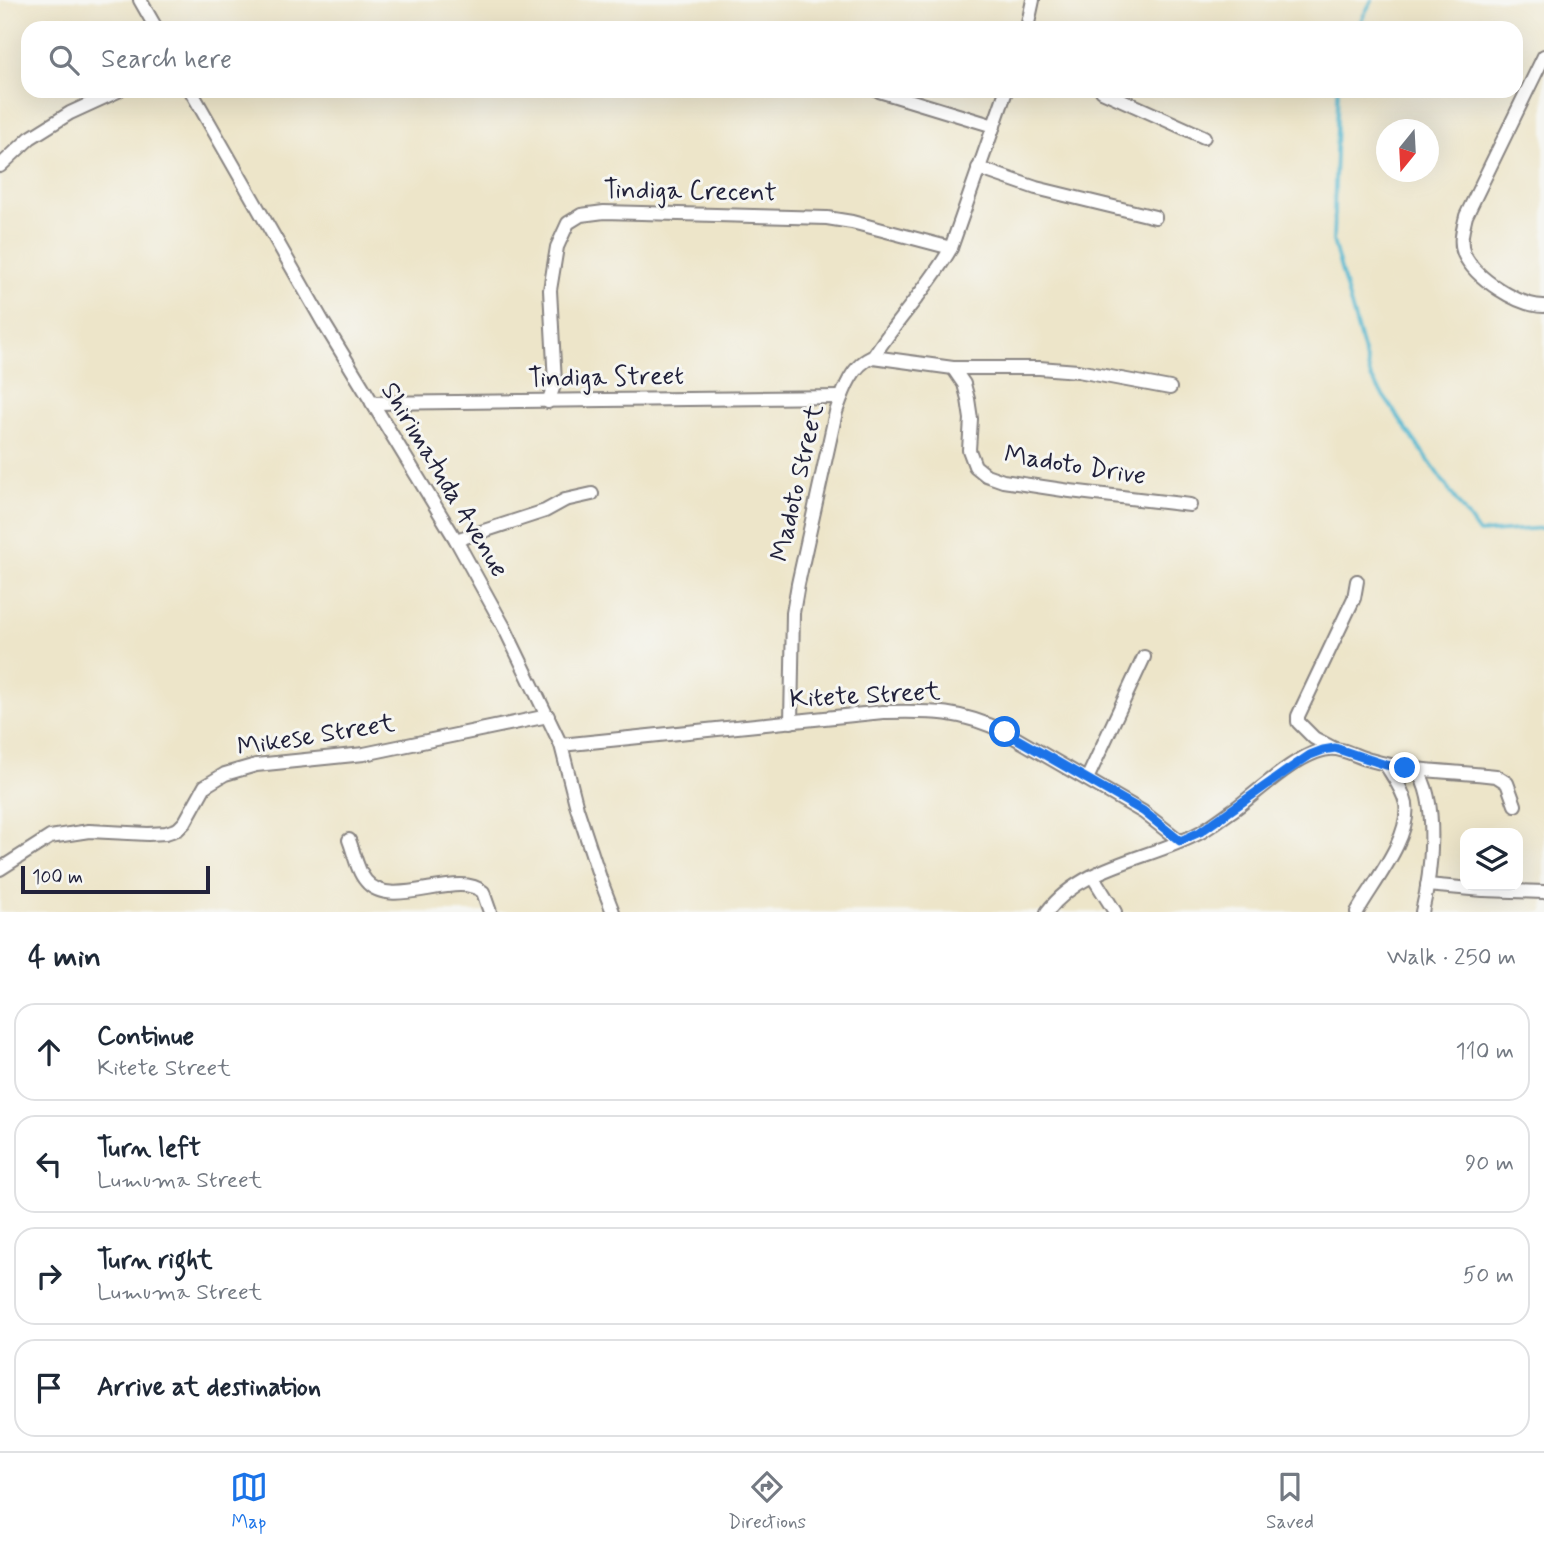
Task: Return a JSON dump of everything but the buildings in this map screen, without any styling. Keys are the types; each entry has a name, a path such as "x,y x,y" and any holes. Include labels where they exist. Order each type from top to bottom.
{"street":[{"path":"140,0 152,21"},
{"path":"1028,21 1033,0"},
{"path":"1544,56 1465,216 1461,239 1463,252 1486,279 1520,302 1544,306"},
{"path":"0,166 40,132 70,113 103,98"},
{"name":"Shirimatuda Avenue","path":"195,98 323,322 456,540 505,626 561,745 578,808 613,912"},
{"path":"901,98 994,126"},
{"path":"951,248 1004,98"},
{"path":"1118,98 1204,137"},
{"path":"978,168 1036,188 1155,217"},
{"name":"Tindiga Crecent","path":"548,402 555,383 550,290 556,247 568,223 580,215 604,212 827,218 951,248"},
{"name":"Madoto Street","path":"791,722 793,613 825,458 841,397 857,368 865,359 873,357 928,284 951,248"},
{"path":"873,357 953,368 1078,371 1170,388"},
{"name":"Madoto Drive","path":"953,368 964,384 968,399 970,450 975,466 986,475 1003,481 1070,491 1190,505"},
{"name":"Tindiga Street","path":"372,403 841,397"},
{"path":"456,540 545,511 565,500 592,494"},
{"path":"1357,580 1354,598 1298,716 1298,722 1314,738 1386,765 1496,776 1507,783 1515,805"},
{"path":"1087,779 1144,657"},
{"name":"Kitete Street","path":"561,745 883,712 934,710 953,713 1005,732 1143,811 1180,841"},
{"name":"Mikese Street","path":"0,869 50,838 89,831 148,834 178,829 185,822 205,786 225,774 256,765 364,754 548,716"},
{"path":"1048,912 1068,890 1153,850 1200,832 1310,755 1335,748"},
{"path":"1357,912 1393,852 1405,826 1403,796 1386,765"},
{"path":"1416,769 1422,777 1429,806 1431,849 1422,912"},
{"path":"349,840 366,882 379,890 413,891 471,886 483,892 490,912"},
{"path":"1093,877 1115,912"},
{"path":"1427,884 1483,890 1544,892"}],"waterway":[{"path":"1361,21 1372,0"},
{"path":"1338,98 1333,241 1371,378 1479,533 1544,528"}],"route":[{"path":"1005,732 1143,811 1180,841 1200,832 1310,755 1323,750 1335,748 1364,759 1405,768"}]}
